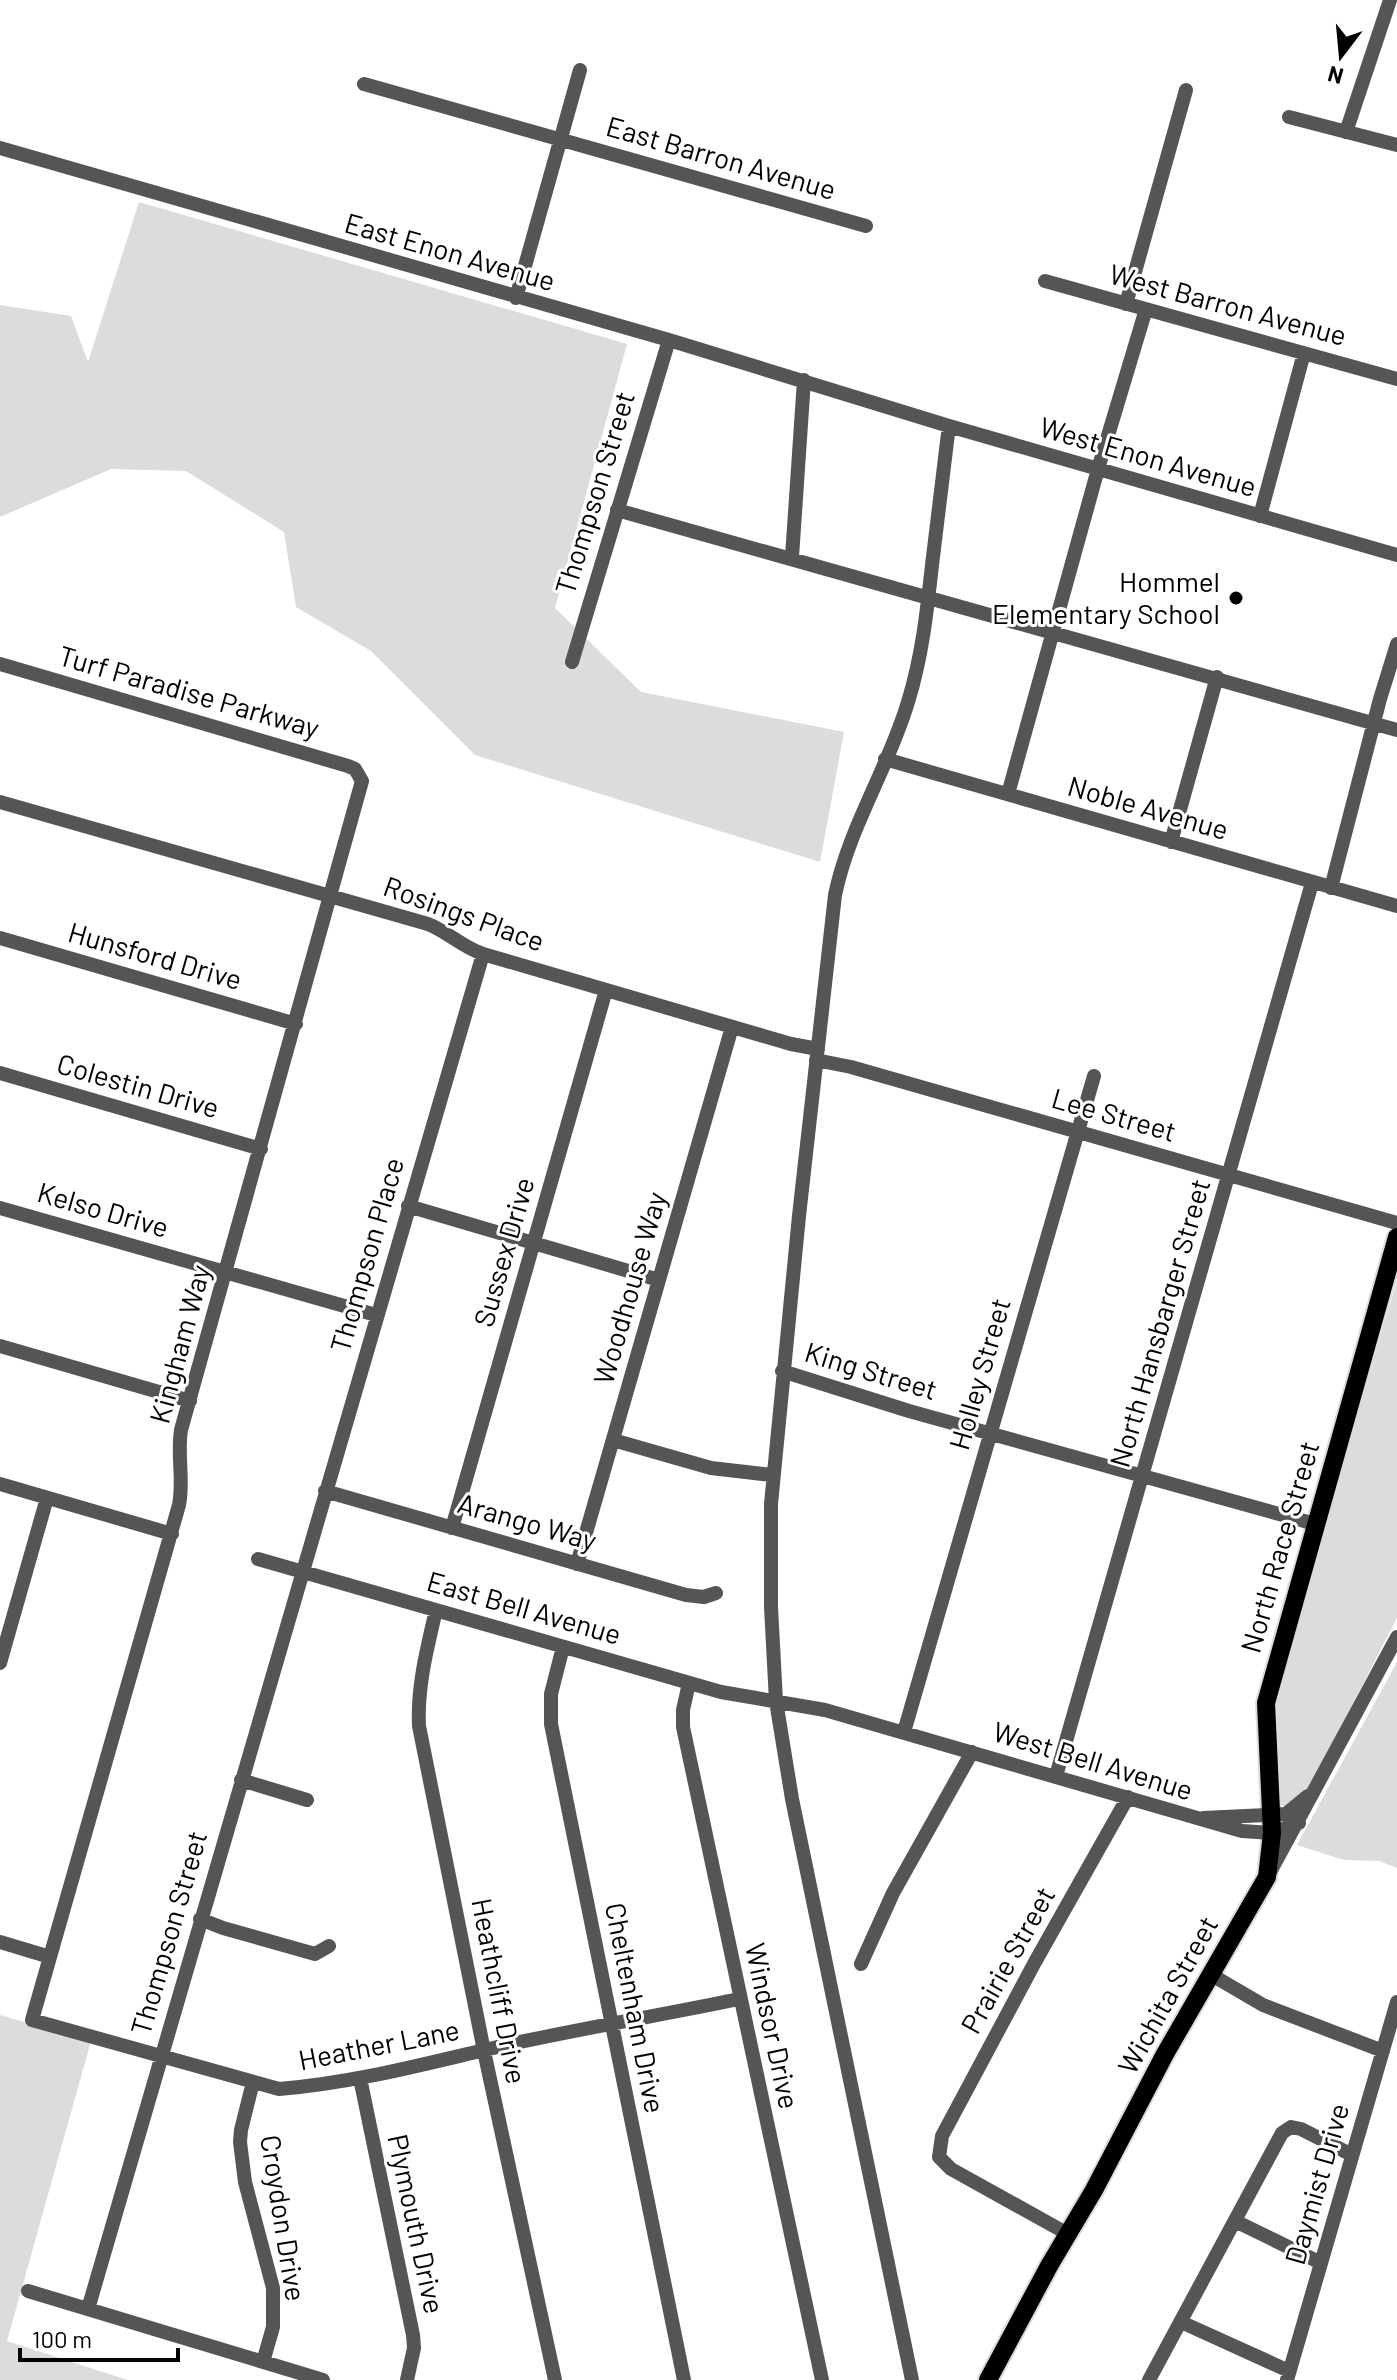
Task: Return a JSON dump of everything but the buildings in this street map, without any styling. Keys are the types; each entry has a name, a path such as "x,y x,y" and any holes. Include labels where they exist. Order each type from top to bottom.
{"main road":[{"name":"North Race Street","path":"1267,1877 1272,1813 1266,1703 1397,1237"},
{"name":"Wichita Street","path":"988,2380 1210,1974 1267,1877"}],"street":[{"path":"1346,132 1392,3"},
{"name":"East Barron Avenue","path":"561,141 580,70"},
{"name":"East Barron Avenue","path":"364,84 866,226"},
{"path":"1126,304 1186,90"},
{"path":"1289,117 1397,145"},
{"path":"516,298 561,141"},
{"name":"East Enon Avenue","path":"0,148 886,405"},
{"name":"West Barron Avenue","path":"1045,281 1397,379"},
{"path":"1008,794 1146,309"},
{"name":"Thompson Street","path":"572,662 669,340"},
{"path":"1260,516 1304,353"},
{"path":"792,557 804,380"},
{"name":"West Enon Avenue","path":"886,405 949,426 1397,555"},
{"path":"912,2380 792,1799 776,1701 771,1607 772,1475 835,895 841,865 897,733 917,672 949,426"},
{"path":"617,510 1397,730"},
{"path":"1331,888 1397,644"},
{"name":"Turf Paradise Parkway","path":"0,664 348,766 360,775"},
{"path":"1171,842 1217,677"},
{"name":"Noble Avenue","path":"885,759 1397,906"},
{"name":"Kingham Way","path":"32,2020 172,1534 182,1492 179,1446 190,1401 362,789 360,775"},
{"name":"Rosings Place","path":"0,802 428,924 445,932 459,944 483,954 817,1054"},
{"name":"North Hansbarger Street","path":"1056,1776 1312,883"},
{"name":"Hunsford Drive","path":"0,938 296,1024"},
{"name":"Thompson Place","path":"301,1571 483,954"},
{"name":"Sussex Drive","path":"452,1528 606,990"},
{"name":"Woodhouse Way","path":"577,1564 732,1027"},
{"name":"Lee Street","path":"817,1054 851,1067 1397,1223"},
{"name":"Colestin Drive","path":"0,1073 261,1149"},
{"name":"Holley Street","path":"904,1732 1094,1076"},
{"path":"408,1206 659,1280"},
{"name":"Kelso Drive","path":"0,1208 376,1315"},
{"path":"0,1346 190,1401"},
{"name":"King Street","path":"782,1371 909,1411 1315,1524"},
{"path":"613,1440 711,1468 772,1475"},
{"path":"0,1484 172,1534"},
{"name":"Arango Way","path":"325,1491 686,1595 704,1597 716,1593"},
{"path":"0,1663 6,1622 47,1498"},
{"name":"East Bell Avenue","path":"258,1559 721,1692 825,1710 904,1732"},
{"name":"Thompson Street","path":"88,2309 301,1571"},
{"name":"Heathcliff Drive","path":"436,1610 424,1664 418,1705 419,1726 484,2051 555,2380"},
{"name":"Wichita Street","path":"1267,1877 1299,1823 1397,1637"},
{"name":"Cheltenham Drive","path":"563,1647 551,1694 551,1724 684,2380"},
{"name":"Windsor Drive","path":"689,1683 683,1727 822,2380"},
{"name":"West Bell Avenue","path":"904,1732 1242,1831 1272,1833"},
{"path":"861,1964 893,1893 972,1752"},
{"path":"241,1780 307,1800"},
{"path":"1272,1813 1286,1814 1317,1786"},
{"name":"Prairie Street","path":"1068,2234 951,2169 939,2157 938,2150 942,2136 1035,1962 1128,1797"},
{"name":"West Bell Avenue","path":"1199,1819 1272,1813"},
{"path":"1272,1833 1299,1823"},
{"path":"200,1919 295,1950 315,1954 329,1946"},
{"path":"0,1942 50,1957"},
{"path":"1210,1974 1272,2009 1383,2051"},
{"name":"Heather Lane","path":"32,2020 279,2089 360,2078 739,1999"},
{"name":"Daymist Drive","path":"1288,2376 1397,2002"},
{"name":"Plymouth Drive","path":"360,2078 413,2335 414,2348 407,2380"},
{"name":"Croydon Drive","path":"253,2082 240,2142 245,2182 273,2288 273,2327 263,2362"},
{"path":"1149,2380 1282,2133 1291,2127 1301,2129 1352,2155"},
{"path":"1235,2221 1321,2263"},
{"path":"28,2291 323,2380"},
{"path":"1181,2322 1288,2376"}],"shaded area":[{"path":"139,202 627,344 555,608 641,692 844,732 820,862 475,755 371,651 296,607 284,532 186,471 111,469 0,517 0,305 71,316 88,362"},
{"path":"1397,1280 1397,1618 1309,1788 1285,1807 1279,1802 1271,1724 1275,1696"},
{"path":"1397,1662 1397,1868 1379,1861 1344,1860 1297,1845"},
{"path":"0,2015 91,2041 7,2341 128,2380 0,2380"}],"place":[{"name":"Hommel Elementary School","path":"1236,598"}]}
